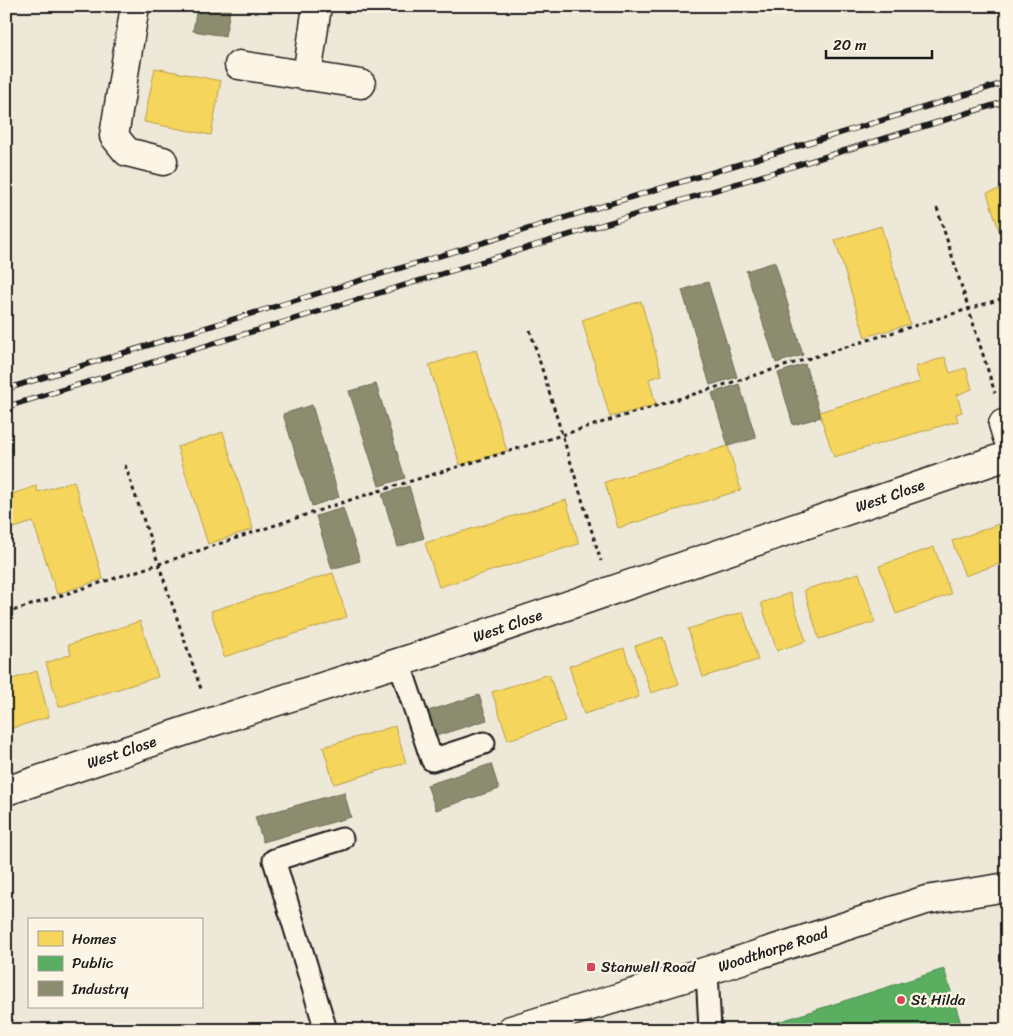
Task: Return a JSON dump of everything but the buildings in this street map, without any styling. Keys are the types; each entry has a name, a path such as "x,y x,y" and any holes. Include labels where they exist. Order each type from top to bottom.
{"street":[{"path":"135,6 114,136 127,152 163,161"},
{"path":"306,76 317,6"},
{"path":"239,65 361,84"},
{"name":"West Close","path":"6,791 399,662 1007,456"},
{"name":"Woodthorpe Road","path":"511,1030 707,971 926,900 1007,887"}],"lane":[{"path":"399,662 432,760 484,743"},
{"path":"326,1030 274,860 342,839"},
{"path":"707,971 710,1030"}],"path":[{"path":"936,208 1005,430"},
{"path":"6,614 359,497 1007,297"},
{"path":"530,330 610,591"},
{"path":"125,465 212,722"}],"railway":[{"path":"6,389 1007,82"},
{"path":"6,407 1007,101"}],"place":[{"name":"Stanwell Road","path":"591,967"},
{"name":"St Hilda","path":"901,1000"}]}
